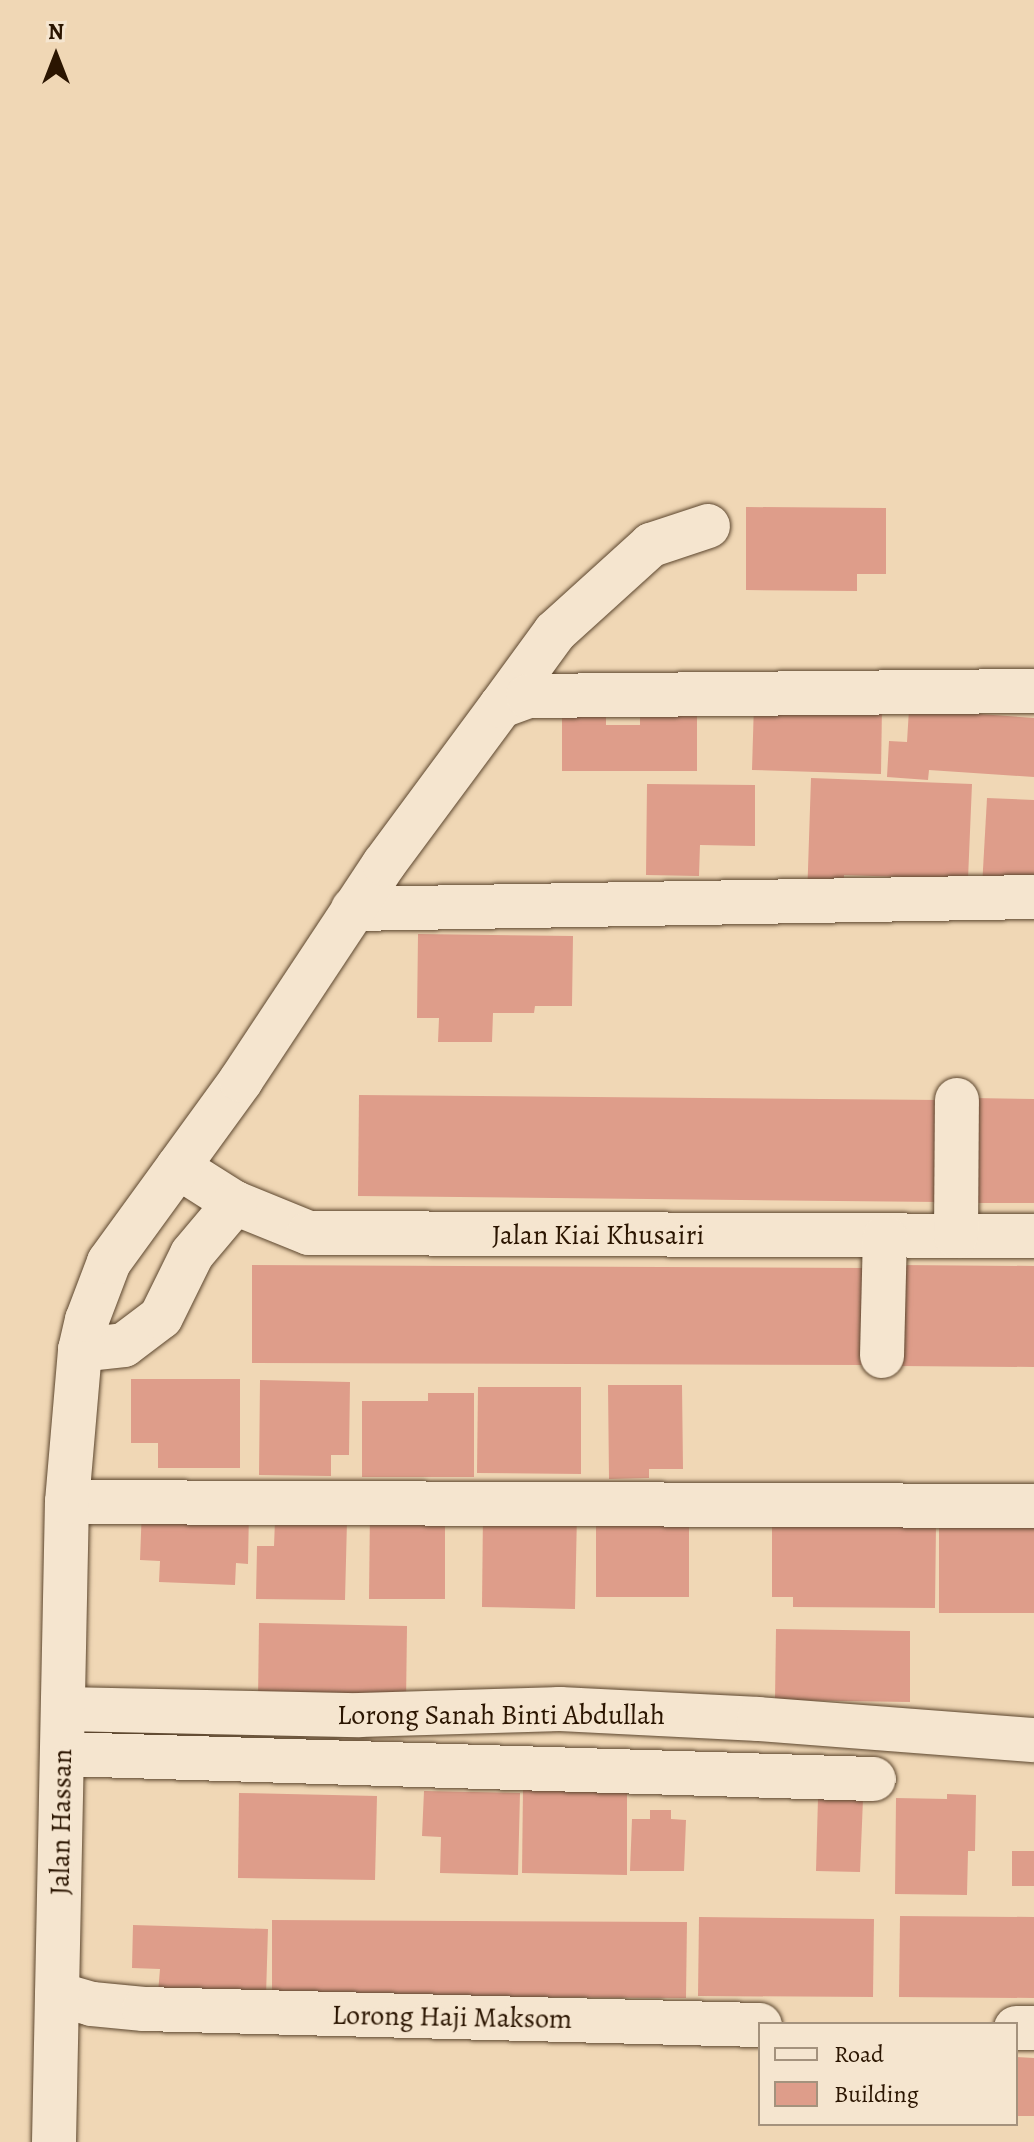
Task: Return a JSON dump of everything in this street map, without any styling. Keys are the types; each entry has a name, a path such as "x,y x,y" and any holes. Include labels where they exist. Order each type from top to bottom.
{"street":[{"name":"Jalan Hassan","path":"54,2142 75,1999 63,1754 77,1710 67,1502 80,1350 87,1320 109,1262 241,1080 353,909 555,632 651,545 708,526"},
{"path":"501,706 528,696 1034,691"},
{"path":"353,909 1034,897"},
{"path":"956,1236 957,1100"},
{"name":"Jalan Kiai Khusairi","path":"178,1167 235,1203 309,1233 1034,1236"},
{"path":"80,1350 124,1345 161,1317 192,1254 235,1203"},
{"path":"882,1356 885,1237"},
{"path":"67,1502 1034,1506"},
{"name":"Lorong Sanah Binti Abdullah","path":"77,1710 359,1715 560,1709 759,1719 1034,1740"},
{"path":"63,1754 874,1779"},
{"name":"Lorong Haji Maksom","path":"75,1999 144,2009 758,2025"}],"building":[{"path":"746,507 886,508 886,574 857,574 857,591 746,590"},
{"path":"754,703 882,706 881,774 752,770"},
{"path":"562,708 606,708 606,725 640,725 640,708 697,713 697,771 562,771"},
{"path":"909,709 1034,718 1034,777 929,770 928,780 887,777 889,741 907,742"},
{"path":"811,778 972,784 967,903 933,878 844,875 843,900 807,899"},
{"path":"647,784 755,785 755,846 700,845 699,876 646,875"},
{"path":"987,798 1034,800 1034,907 981,905"},
{"path":"418,934 573,936 572,1006 535,1006 534,1013 493,1013 492,1042 438,1042 439,1018 417,1018"},
{"path":"359,1095 941,1100 940,1202 358,1196"},
{"path":"972,1098 1034,1099 1034,1203 971,1203"},
{"path":"252,1265 869,1268 869,1365 252,1363"},
{"path":"900,1265 1034,1266 1034,1367 899,1366"},
{"path":"131,1379 240,1379 240,1468 158,1468 158,1443 131,1443"},
{"path":"260,1380 350,1382 349,1455 331,1455 331,1476 259,1475"},
{"path":"608,1385 682,1385 683,1469 649,1469 649,1478 609,1479"},
{"path":"478,1387 581,1387 581,1474 477,1473"},
{"path":"428,1393 474,1393 474,1477 362,1477 362,1401 428,1401"},
{"path":"142,1507 249,1510 248,1564 236,1563 235,1585 159,1582 160,1561 140,1560"},
{"path":"939,1508 1034,1508 1034,1613 939,1613"},
{"path":"370,1509 445,1510 445,1599 369,1599"},
{"path":"772,1509 936,1525 935,1608 793,1607 793,1597 772,1597"},
{"path":"483,1512 577,1513 575,1609 482,1607"},
{"path":"275,1520 347,1521 345,1600 256,1599 257,1546 274,1546"},
{"path":"596,1520 689,1520 689,1597 596,1597"},
{"path":"259,1623 407,1626 406,1703 258,1700"},
{"path":"776,1629 910,1631 910,1702 775,1700"},
{"path":"523,1788 627,1789 627,1875 522,1873"},
{"path":"424,1791 520,1793 518,1875 440,1873 441,1837 422,1836"},
{"path":"239,1793 377,1796 375,1880 238,1878"},
{"path":"947,1794 976,1795 975,1851 968,1851 967,1895 895,1894 896,1798 947,1799"},
{"path":"818,1798 863,1799 860,1872 816,1871"},
{"path":"650,1810 671,1810 671,1819 686,1820 684,1871 630,1871 632,1819 650,1819"},
{"path":"1012,1851 1034,1851 1034,1886 1012,1886"},
{"path":"900,1916 1034,1917 1034,1998 899,1997"},
{"path":"699,1917 874,1919 873,1997 698,1996"},
{"path":"272,1920 687,1922 686,1998 272,1996"},
{"path":"133,1925 268,1929 266,1996 158,1993 160,1969 132,1968"},
{"path":"1018,2057 1034,2058 1034,2116 1018,2116"}]}
